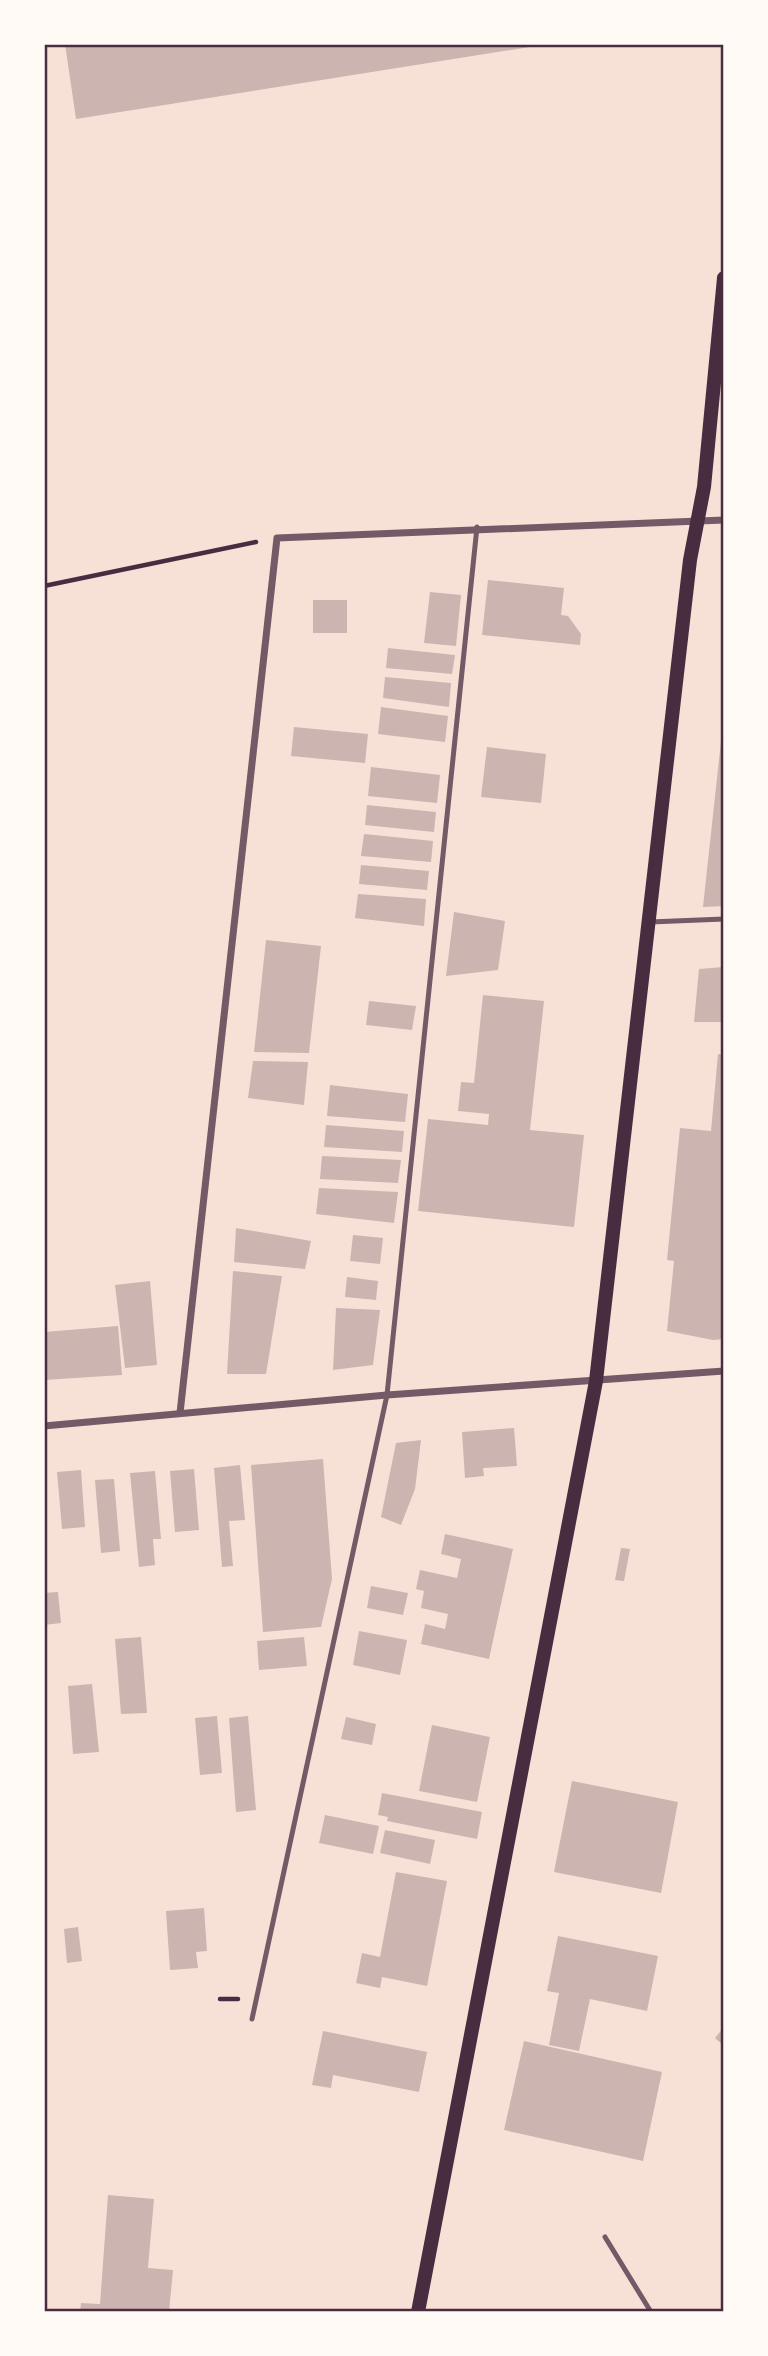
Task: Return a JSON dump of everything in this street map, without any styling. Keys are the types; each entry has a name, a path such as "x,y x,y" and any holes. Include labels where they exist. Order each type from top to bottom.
{"main road":[{"path":"418,2312 596,1381 690,560 704,487 724,278"}],"street":[{"path":"180,1413 277,538 477,527 724,520"},
{"path":"44,1426 387,1395 724,1371"}],"lane":[{"path":"252,2019 387,1395 477,527"},
{"path":"650,922 724,919"},
{"path":"605,2237 650,2312"}],"path":[{"path":"44,586 277,538"}],"building":[{"path":"65,44 542,44 542,45 76,119"},
{"path":"488,580 564,588 561,615 568,616 581,634 580,645 482,635"},
{"path":"430,592 461,595 456,646 424,643"},
{"path":"313,600 347,600 347,633 313,633"},
{"path":"388,648 455,655 452,674 386,668"},
{"path":"385,677 451,683 449,707 383,698"},
{"path":"381,707 448,716 445,742 378,734"},
{"path":"294,727 368,734 365,763 291,756"},
{"path":"722,729 724,906 703,907 721,741"},
{"path":"487,747 546,754 541,803 481,797"},
{"path":"371,767 440,775 437,803 368,796"},
{"path":"367,805 436,812 434,832 365,825"},
{"path":"364,834 433,841 431,862 361,856"},
{"path":"361,865 429,871 427,890 359,884"},
{"path":"358,894 426,899 424,926 355,918"},
{"path":"454,912 505,921 498,970 446,976"},
{"path":"266,940 321,946 309,1053 254,1052"},
{"path":"724,967 724,1022 694,1022 699,969"},
{"path":"483,995 544,1001 530,1130 584,1135 574,1227 418,1211 428,1119 488,1125 489,1114 458,1111 461,1082 474,1083"},
{"path":"369,1001 416,1006 412,1030 366,1025"},
{"path":"718,1054 724,1055 724,1339 713,1340 667,1331 674,1261 667,1260 680,1128 711,1131"},
{"path":"253,1061 308,1062 304,1105 248,1098"},
{"path":"330,1085 408,1094 405,1122 327,1116"},
{"path":"326,1125 404,1131 402,1152 324,1147"},
{"path":"322,1156 401,1160 398,1183 320,1179"},
{"path":"319,1188 398,1192 394,1223 316,1214"},
{"path":"236,1228 311,1241 305,1269 234,1262"},
{"path":"353,1235 383,1238 380,1264 350,1261"},
{"path":"233,1271 282,1276 266,1374 227,1374"},
{"path":"347,1277 378,1281 376,1300 345,1297"},
{"path":"150,1281 157,1365 125,1368 115,1285"},
{"path":"336,1308 380,1310 373,1365 333,1370"},
{"path":"118,1326 122,1375 44,1380 44,1332"},
{"path":"514,1428 517,1466 483,1468 484,1476 465,1478 462,1432"},
{"path":"421,1440 415,1489 401,1525 381,1517 396,1443"},
{"path":"323,1459 332,1579 321,1627 263,1632 251,1465"},
{"path":"240,1465 245,1520 229,1521 233,1566 222,1567 214,1468"},
{"path":"194,1469 199,1530 175,1532 170,1471"},
{"path":"81,1470 85,1527 62,1529 57,1472"},
{"path":"155,1471 161,1539 153,1539 155,1565 139,1567 130,1473"},
{"path":"114,1479 120,1551 101,1553 95,1480"},
{"path":"445,1534 513,1549 489,1659 421,1644 425,1624 445,1629 448,1614 421,1608 424,1591 416,1589 420,1570 457,1578 461,1559 441,1554"},
{"path":"621,1548 630,1549 624,1581 615,1580"},
{"path":"371,1586 408,1593 403,1615 367,1608"},
{"path":"58,1592 61,1623 44,1625 44,1593"},
{"path":"359,1631 407,1640 400,1675 353,1665"},
{"path":"141,1637 147,1713 121,1714 115,1639"},
{"path":"304,1637 307,1666 259,1670 257,1641"},
{"path":"92,1684 99,1752 73,1754 68,1686"},
{"path":"217,1716 222,1773 200,1775 195,1718"},
{"path":"248,1716 256,1810 236,1812 229,1718"},
{"path":"346,1717 376,1724 372,1745 341,1739"},
{"path":"432,1725 490,1737 477,1802 419,1791"},
{"path":"572,1781 678,1802 661,1893 554,1872"},
{"path":"382,1793 482,1812 477,1839 387,1821 388,1817 378,1815"},
{"path":"325,1815 379,1826 373,1854 319,1843"},
{"path":"385,1830 435,1840 430,1864 380,1853"},
{"path":"396,1872 447,1881 427,1986 382,1977 380,1988 356,1983 362,1953 380,1957"},
{"path":"204,1908 207,1951 196,1952 198,1968 170,1970 166,1911"},
{"path":"78,1927 82,1961 67,1963 64,1929"},
{"path":"558,1936 658,1956 647,2011 590,1999 579,2051 549,2045 559,1993 547,1991"},
{"path":"724,2027 724,2046 715,2038"},
{"path":"323,2031 427,2052 419,2092 333,2075 331,2088 312,2085"},
{"path":"524,2041 662,2072 643,2161 504,2130"},
{"path":"108,2195 154,2199 148,2268 173,2270 169,2312 80,2312 81,2303 100,2304"}]}
